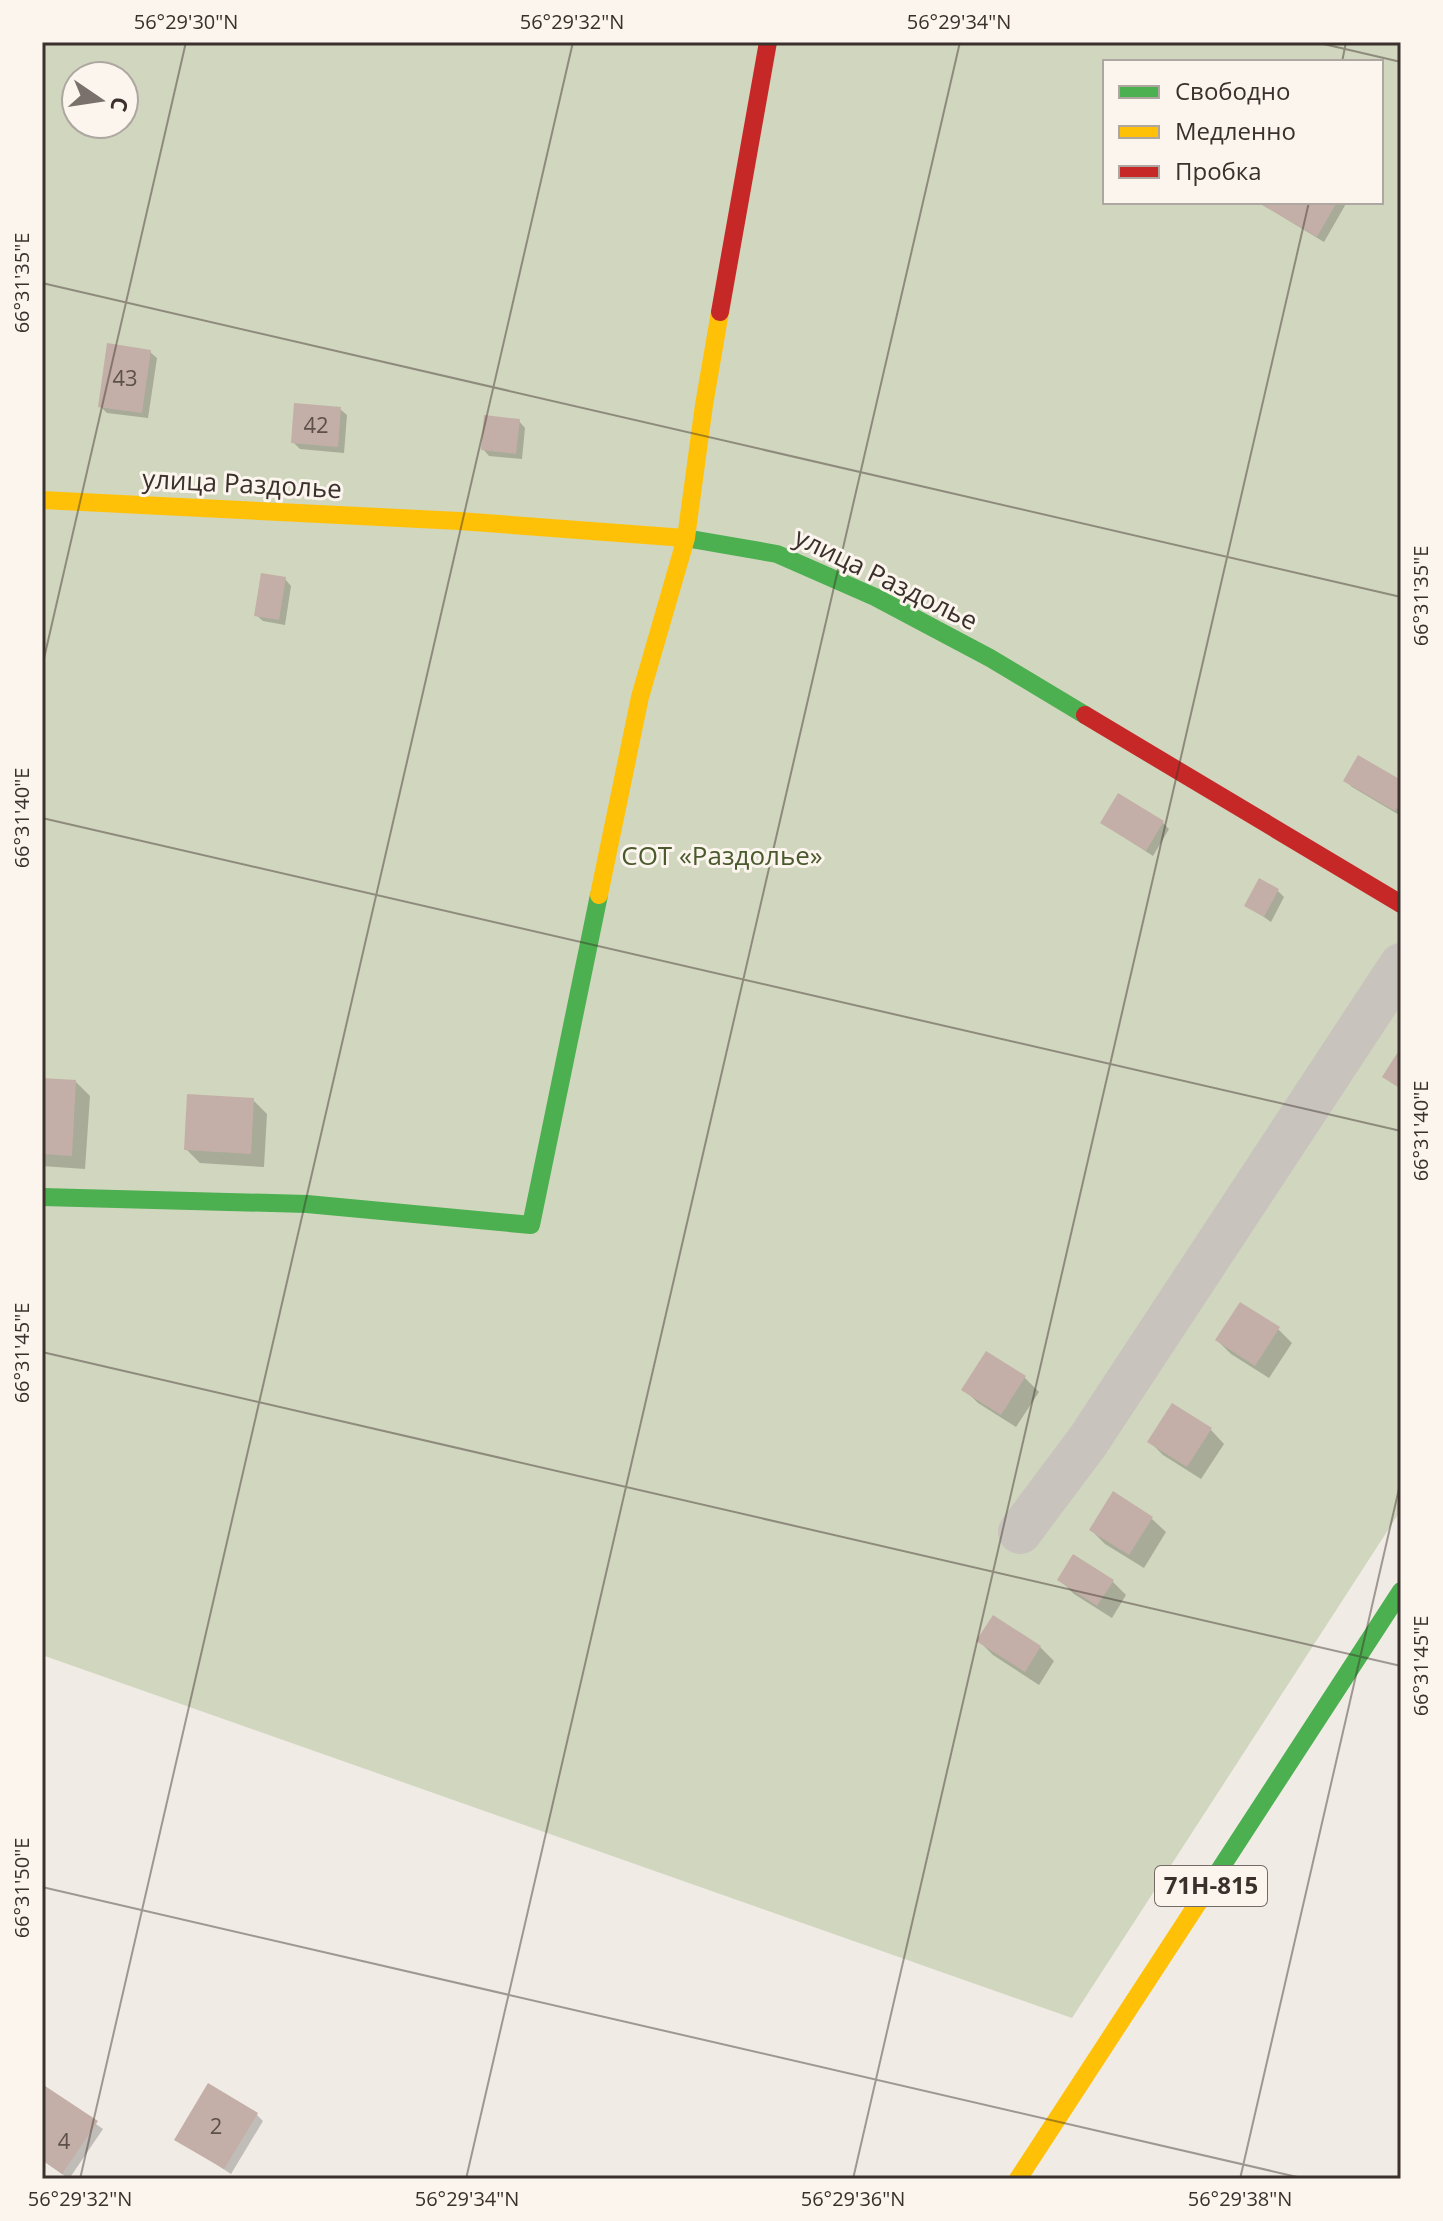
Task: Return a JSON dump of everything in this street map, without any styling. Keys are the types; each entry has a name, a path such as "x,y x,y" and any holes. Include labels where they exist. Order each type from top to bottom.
{"street":[{"path":"42,1197 307,1204 531,1225 640,697 686,538 704,405 768,42"},
{"name":"улица Раздолье","path":"42,500 459,521 686,538 777,554 875,597 990,658 1401,904"},
{"path":"1020,1532 1088,1441 1401,965"},
{"name":"71Н-815","path":"1018,2179 1401,1591"}],"green space":[{"name":"СОТ «Раздолье»","path":"42,42 1401,42 1401,1510 1072,2018 42,1655"}],"building":[{"path":"1260,204 1336,204 1317,237"},
{"path":"107,343 151,350 142,413 98,407"},
{"path":"294,403 341,407 338,447 291,443"},
{"path":"484,415 520,419 516,454 481,450"},
{"path":"261,573 286,577 279,620 254,616"},
{"path":"1358,755 1401,780 1401,802 1395,811 1343,781"},
{"path":"1118,793 1164,821 1146,851 1100,823"},
{"path":"1259,878 1279,889 1264,917 1244,906"},
{"path":"1401,1047 1401,1089 1382,1077"},
{"path":"42,1078 76,1080 72,1156 42,1154"},
{"path":"187,1094 254,1098 251,1154 184,1150"},
{"path":"1240,1302 1280,1327 1255,1366 1215,1340"},
{"path":"986,1351 1026,1376 1001,1415 961,1390"},
{"path":"1172,1403 1212,1428 1187,1467 1147,1442"},
{"path":"1113,1491 1153,1517 1129,1555 1089,1530"},
{"path":"1073,1554 1114,1580 1097,1606 1057,1580"},
{"path":"993,1615 1041,1646 1025,1672 976,1641"},
{"path":"208,2083 258,2113 224,2169 174,2140"},
{"path":"42,2084 98,2121 62,2174 42,2160"}],"traffic: fast":[{"path":"685,538 777,554 875,597 990,658 1085,715"},
{"path":"42,1197 307,1204 531,1225 599,895"},
{"path":"1211,1883 1401,1591"}],"traffic: slow":[{"path":"599,895 640,697 686,538 720,312"},
{"path":"42,500 459,521 685,538"},
{"path":"1018,2179 1211,1883"}],"traffic: jam":[{"path":"720,312 768,42"},
{"path":"1085,715 1401,904"}]}
